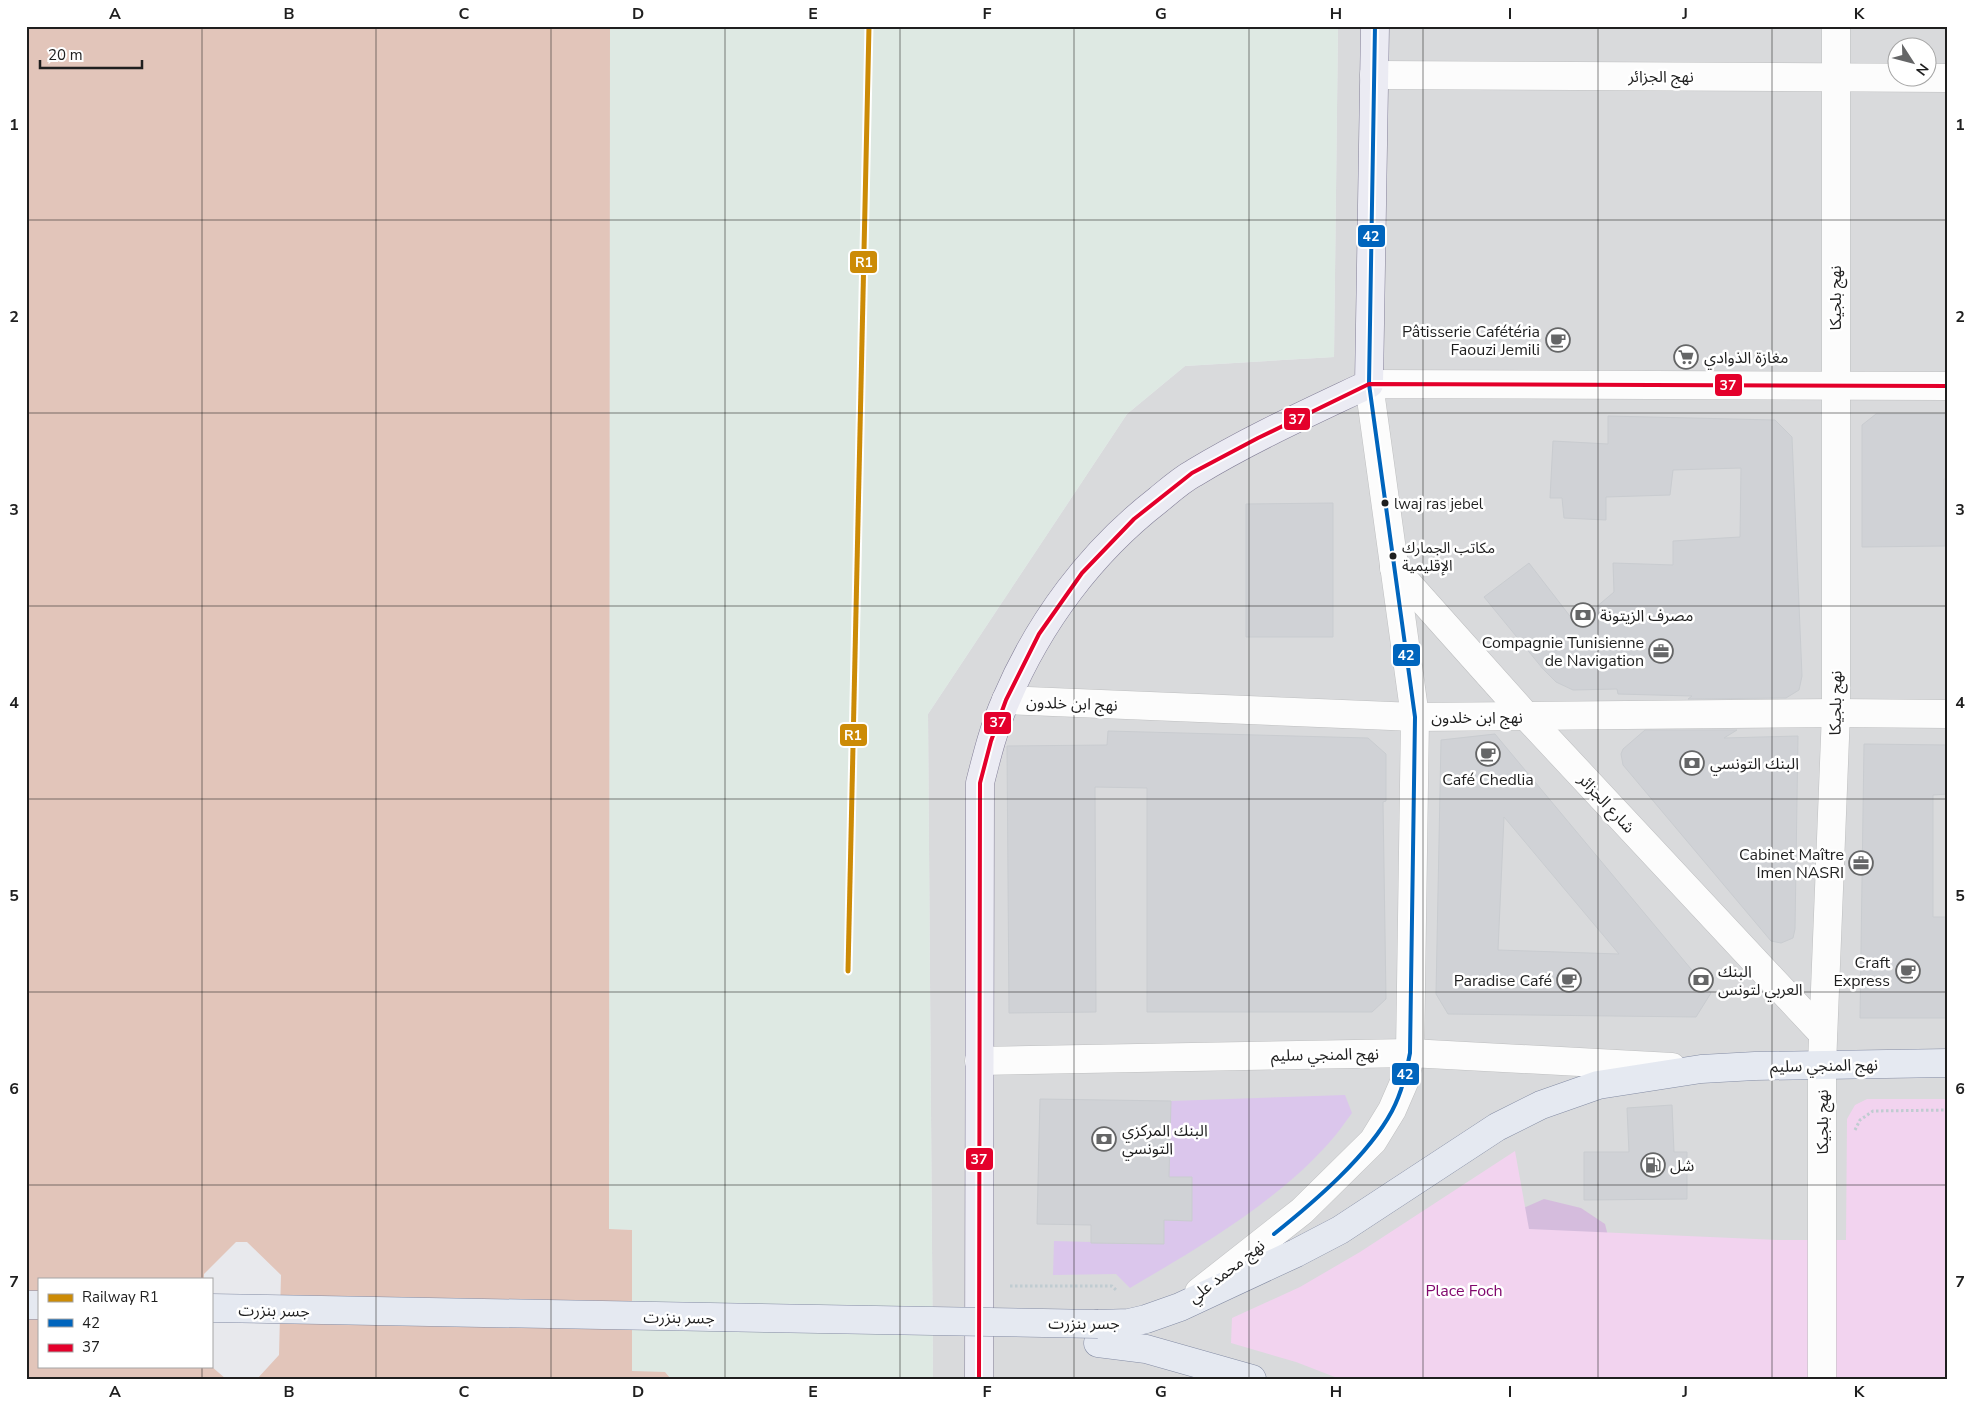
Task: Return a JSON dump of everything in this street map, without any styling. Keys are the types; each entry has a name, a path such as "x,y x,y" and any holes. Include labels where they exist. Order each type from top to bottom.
{"main road":[{"path":"979,1379 980,783 991,741 1006,700 1039,634 1082,573 1134,519 1192,474 1258,438 1369,384 1375,26"},
{"name":"نهج المنجي سليم","path":"1146,1319 1180,1307 1296,1253 1340,1230 1497,1127 1541,1105 1598,1085 1701,1069 1755,1066 1948,1063"},
{"name":"جسر بنزرت","path":"212,1308 1098,1334 1252,1379"},
{"name":"جسر بنزرت","path":"212,1327 1098,1334 1146,1319"}],"street":[{"name":"نهج بلجيكا","path":"1822,1379 1822,1065 1836,712 1836,26"},
{"name":"نهج الجزائر","path":"1374,75 1948,78"},
{"path":"1369,384 1948,386"},
{"name":"نهج محمد علي","path":"1180,1307 1302,1212 1373,1141 1392,1110 1405,1080 1410,1052 1414,717 1369,384"},
{"name":"شارع الجزائر","path":"1394,568 1527,717 1823,1034"},
{"name":"نهج ابن خلدون","path":"1006,700 1414,717 1836,712 1948,714"},
{"name":"نهج المنجي سليم","path":"979,1061 1410,1052 1701,1069"}],"path":[{"path":"1855,1136 1860,1120 1873,1111 1948,1110"},
{"path":"1007,1286 1112,1286"}],"shaded area":[{"path":"26,26 610,26 609,1229 632,1230 632,1371 665,1372 671,1379 257,1379 279,1355 281,1275 247,1242 236,1242 204,1274 204,1278 38,1278 38,1368 212,1367 226,1379 26,1379"},
{"path":"610,26 1338,26 1334,357 1185,366 1127,414 928,714 933,1379 671,1379 665,1372 632,1372 632,1230 609,1229"},
{"path":"1338,26 1948,26 1948,1379 933,1379 928,714 1127,414 1185,366 1334,357"},
{"path":"1345,1095 1352,1113 1331,1140 1307,1165 1260,1205 1182,1257 1130,1288 1116,1274 1053,1275 1054,1241 1163,1244 1164,1220 1192,1221 1192,1177 1169,1177 1171,1101"},
{"path":"1544,1199 1581,1208 1605,1224 1611,1248 1490,1245 1514,1212"}],"green space":[{"name":"Place Foch","path":"1867,1099 1948,1099 1948,1379 1340,1379 1296,1362 1231,1343 1232,1318 1300,1287 1360,1252 1515,1151 1529,1229 1778,1240 1846,1240 1847,1119 1855,1105"}],"building":[{"path":"1876,414 1948,414 1948,479 1944,479 1945,546 1862,547 1862,425"},
{"path":"1608,416 1775,420 1792,437 1802,676 1799,690 1786,698 1688,699 1692,696 1618,694 1617,689 1573,690 1556,682 1543,669 1484,597 1529,563 1576,624 1614,592 1613,563 1673,565 1673,541 1740,537 1741,468 1673,470 1670,495 1606,497 1606,520 1564,518 1562,498 1550,498 1553,441 1608,444"},
{"path":"1333,503 1333,637 1246,637 1246,504"},
{"path":"1645,730 1737,730 1724,738 1798,736 1795,929 1793,938 1781,943 1771,941 1623,765 1621,754 1623,749"},
{"path":"1108,731 1368,738 1386,754 1386,801 1383,802 1386,999 1372,1012 1147,1012 1147,788 1095,787 1096,1012 1009,1013 1007,746 1107,745"},
{"path":"1495,734 1711,993 1696,1017 1448,1014 1436,994 1441,740","holes":["1504,817 1619,954 1498,950"]},
{"path":"1864,744 1948,745 1948,794 1933,795 1933,917 1948,917 1948,1018 1860,1018"},
{"name":"البنك المركزي التونسي","path":"1040,1099 1171,1101 1169,1177 1192,1177 1192,1221 1164,1220 1164,1244 1091,1243 1091,1225 1037,1224"},
{"path":"1672,1105 1674,1152 1687,1152 1687,1199 1584,1200 1584,1152 1629,1152 1627,1108"}],"rail line":[{"name":"R1","path":"848,971 869,26"}],"transit line":[{"name":"42","path":"1274,1234 1323,1193 1355,1161 1382,1128 1398,1097 1410,1053 1415,717 1369,384 1375,26"},
{"name":"37","path":"979,1379 980,783 991,741 1006,700 1039,634 1082,573 1134,519 1192,473 1258,438 1369,384 1948,386"}],"place":[{"name":"Pâtisserie Cafétéria Faouzi Jemili","path":"1558,340"},
{"name":"مغازة الذوادي","path":"1686,357"},
{"name":"lwaj ras jebel","path":"1385,503"},
{"name":"مكاتب الجمارك الإقليمية","path":"1393,556"},
{"name":"مصرف الزيتونة","path":"1583,615"},
{"name":"Compagnie Tunisienne de Navigation","path":"1661,651"},
{"name":"Café Chedlia","path":"1488,754"},
{"name":"البنك التونسي","path":"1692,763"},
{"name":"Cabinet Maître Imen NASRI","path":"1861,863"},
{"name":"Craft Express","path":"1908,971"},
{"name":"Paradise Café","path":"1569,980"},
{"name":"البنك العربي لتونس","path":"1701,980"},
{"name":"البنك المركزي التونسي","path":"1104,1139"},
{"name":"شل","path":"1653,1165"}]}
